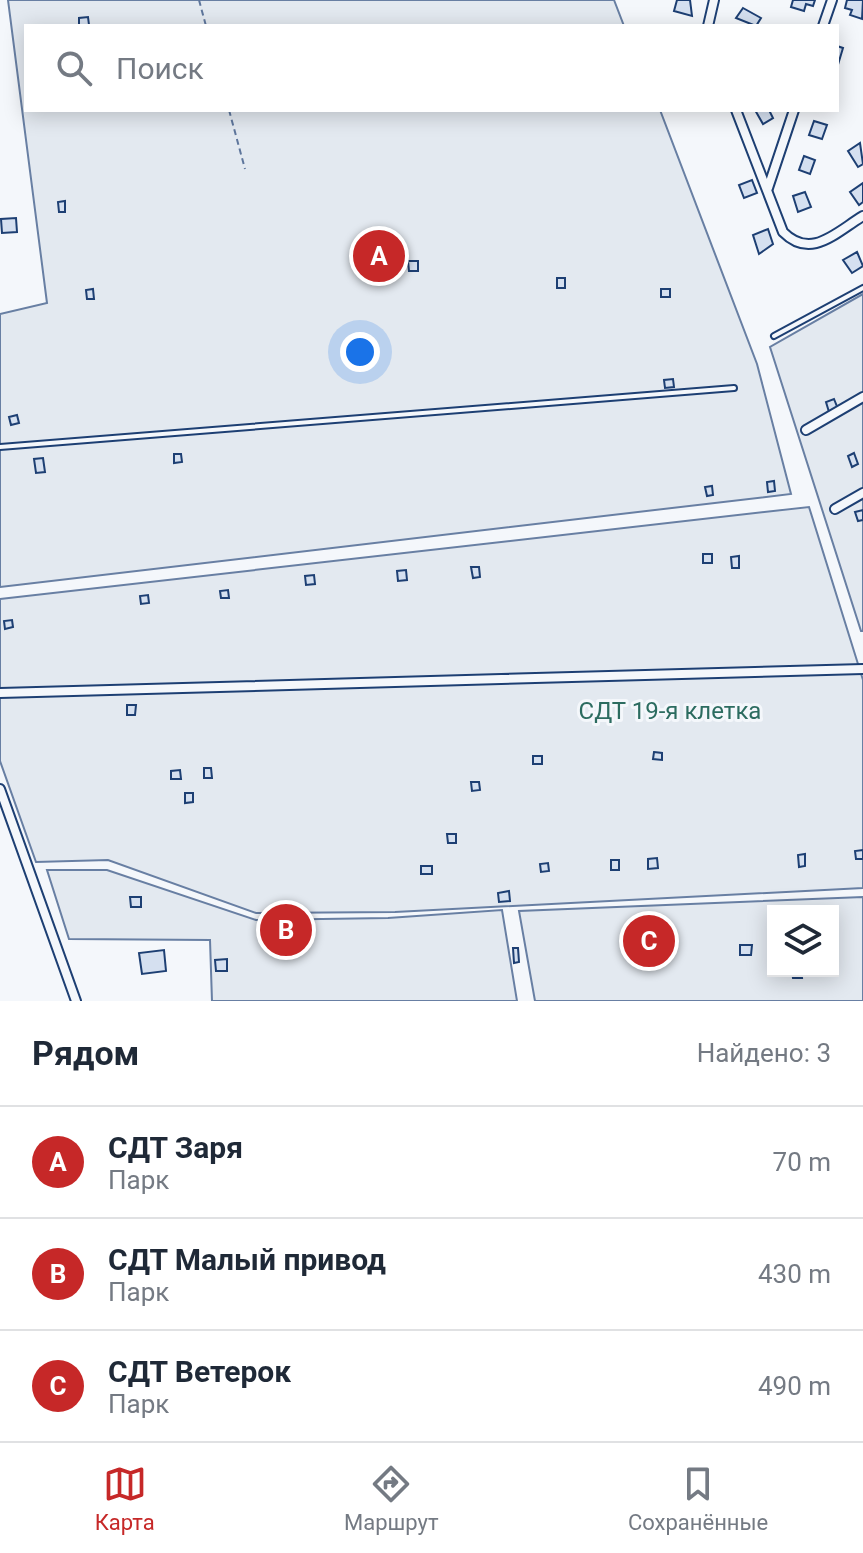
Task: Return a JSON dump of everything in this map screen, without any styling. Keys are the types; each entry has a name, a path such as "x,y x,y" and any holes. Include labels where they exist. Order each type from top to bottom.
{"street":[{"path":"708,24 714,0"},
{"path":"824,24 832,0"},
{"path":"737,112 783,232 803,247 813,245 863,216"},
{"path":"768,188 793,112"},
{"path":"806,430 863,397"},
{"path":"835,509 863,493"},
{"path":"0,693 863,669"},
{"path":"0,789 76,1001"}],"lane":[{"path":"774,336 863,288"},
{"path":"0,447 734,388"}],"path":[{"path":"199,0 205,24"},
{"path":"230,112 245,169"}],"green space":[{"path":"8,0 614,0 623,24 24,24 24,112 661,112 757,364 791,494 0,587 0,314 47,303"},
{"path":"863,294 863,631 861,631 770,347"},
{"name":"СДТ 19-я клетка","path":"809,507 863,680 863,888 395,912 256,913 108,860 36,862 0,761 0,599"},
{"path":"47,870 107,870 256,920 388,918 502,910 517,1001 212,1001 210,940 69,939"},
{"path":"863,897 863,1001 535,1001 519,911"}],"building":[{"path":"677,0 690,0 692,16 674,11"},
{"path":"793,0 815,0 813,6 806,4 804,11 791,7"},
{"path":"847,0 863,0 862,19 850,15 852,10 845,8"},
{"path":"743,8 761,18 757,24 751,24 736,18"},
{"path":"88,17 89,24 79,24 79,18"},
{"path":"756,112 770,112 773,118 763,124"},
{"path":"814,121 827,125 822,139 809,135"},
{"path":"860,143 863,164 858,167 848,151"},
{"path":"804,156 815,160 810,174 799,170"},
{"path":"752,180 757,193 744,198 739,185"},
{"path":"863,183 863,202 859,205 850,192"},
{"path":"805,192 811,207 798,212 793,196"},
{"path":"65,201 65,212 59,212 58,202"},
{"path":"16,218 17,232 2,233 1,219"},
{"path":"768,229 773,244 759,254 753,235"},
{"path":"378,239 379,246 370,247 369,240"},
{"path":"857,252 863,266 852,273 843,260"},
{"path":"408,261 418,261 418,271 409,271"},
{"path":"386,262 396,262 396,270 387,271"},
{"path":"557,278 565,278 565,288 557,288"},
{"path":"93,289 94,299 87,299 86,290"},
{"path":"661,289 670,289 670,297 661,297"},
{"path":"673,379 674,387 665,388 664,380"},
{"path":"834,399 838,409 829,412 826,402"},
{"path":"17,415 19,423 11,425 9,417"},
{"path":"854,453 858,464 852,467 848,456"},
{"path":"174,454 181,454 182,462 174,463"},
{"path":"43,458 45,472 36,473 34,459"},
{"path":"774,481 775,491 768,492 767,482"},
{"path":"712,486 713,495 707,496 705,487"},
{"path":"863,510 863,520 858,521 855,512"},
{"path":"703,554 712,554 712,563 703,563"},
{"path":"739,556 739,568 732,568 731,557"},
{"path":"471,567 479,567 480,577 473,578"},
{"path":"406,570 407,580 398,581 397,571"},
{"path":"314,575 315,584 306,585 305,576"},
{"path":"228,590 229,598 221,598 220,591"},
{"path":"148,595 149,603 141,604 140,596"},
{"path":"12,620 13,627 5,629 4,621"},
{"path":"127,705 136,705 135,715 127,715"},
{"path":"654,752 662,753 662,760 653,759"},
{"path":"533,756 542,756 542,764 533,764"},
{"path":"204,768 211,768 212,778 204,778"},
{"path":"180,770 181,779 171,779 171,771"},
{"path":"471,782 479,782 480,790 472,791"},
{"path":"185,793 193,793 193,802 185,803"},
{"path":"447,834 456,834 456,843 448,843"},
{"path":"863,850 863,859 856,859 855,851"},
{"path":"805,854 805,866 799,867 798,855"},
{"path":"657,858 658,868 648,869 648,859"},
{"path":"611,860 619,860 619,870 611,870"},
{"path":"548,863 549,871 541,872 540,864"},
{"path":"421,866 432,866 432,874 421,874"},
{"path":"509,891 510,901 499,902 498,893"},
{"path":"130,897 141,897 141,907 131,907"},
{"path":"740,945 752,945 751,955 740,955"},
{"path":"513,948 518,948 519,962 514,963"},
{"path":"164,950 166,971 142,974 139,953"},
{"path":"227,959 227,971 216,971 215,960"}],"place":[{"name":"СДТ Заря","path":"379,256"},
{"name":"СДТ Малый привод","path":"286,930"},
{"name":"СДТ Ветерок","path":"649,941"}]}
